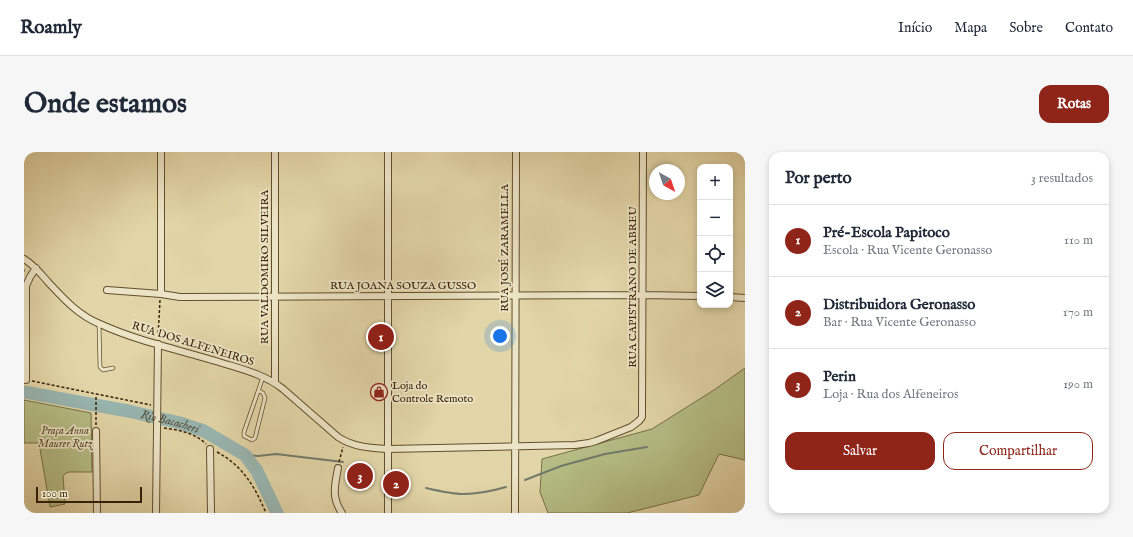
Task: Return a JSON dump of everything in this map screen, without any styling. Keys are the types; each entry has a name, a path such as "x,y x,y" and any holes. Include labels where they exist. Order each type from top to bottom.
{"street":[{"path":"161,152 161,294"},
{"name":"RUA VALDOMIRO SILVEIRA","path":"275,152 275,382"},
{"path":"388,152 388,513"},
{"name":"RUA JOSÉ ZARAMELLA","path":"515,513 516,152"},
{"name":"RUA CAPISTRANO DE ABREU","path":"515,446 575,445 589,443 631,427 642,417 643,152"},
{"name":"RUA DOS ALFENEIROS","path":"24,259 36,268 78,312 99,324 158,344 264,376 275,382 331,432 345,442"},
{"path":"26,380 26,286 36,268"},
{"name":"RUA JOANA SOUZA GUSSO","path":"107,290 180,297 515,295 697,296"},
{"path":"733,297 745,298"},
{"path":"156,513 158,344"},
{"path":"96,431 97,513"},
{"path":"345,442 363,447 388,449 515,446"},
{"path":"210,449 211,513"},
{"path":"338,468 335,484 335,499 342,513"}],"lane":[{"path":"99,324 100,367 103,370 114,368"},
{"path":"259,391 263,393 265,398 255,438 252,440 244,436 244,432 264,376"}],"path":[{"path":"158,344 161,294"},
{"path":"26,380 96,394 157,409"},
{"path":"96,394 96,431"},
{"path":"157,425 188,433 200,439 210,449 219,453 237,466 254,487 266,513"},
{"path":"341,455 345,442"}],"green space":[{"path":"745,368 745,460 719,454 699,495 627,513 548,513 540,492 542,459 652,429 714,390"},
{"name":"Praça Anna Maurer Rutz","path":"24,400 91,413 92,472 69,472 63,476 65,504 50,507 39,443 24,443"}],"waterway":[{"name":"Rio Bacacheri","path":"24,392 128,411 180,423 204,431 245,455 257,471 277,513"},
{"path":"525,480 561,466 605,454 647,447"},
{"path":"245,455 258,456 276,454 343,462"},
{"path":"426,488 464,494 485,492 506,487"}],"place":[{"name":"Pré-Escola Papitoco","path":"381,337"},
{"name":"Loja do Controle Remoto","path":"379,392"},
{"name":"Perin","path":"360,476"},
{"name":"Distribuidora Geronasso","path":"396,484"}]}
